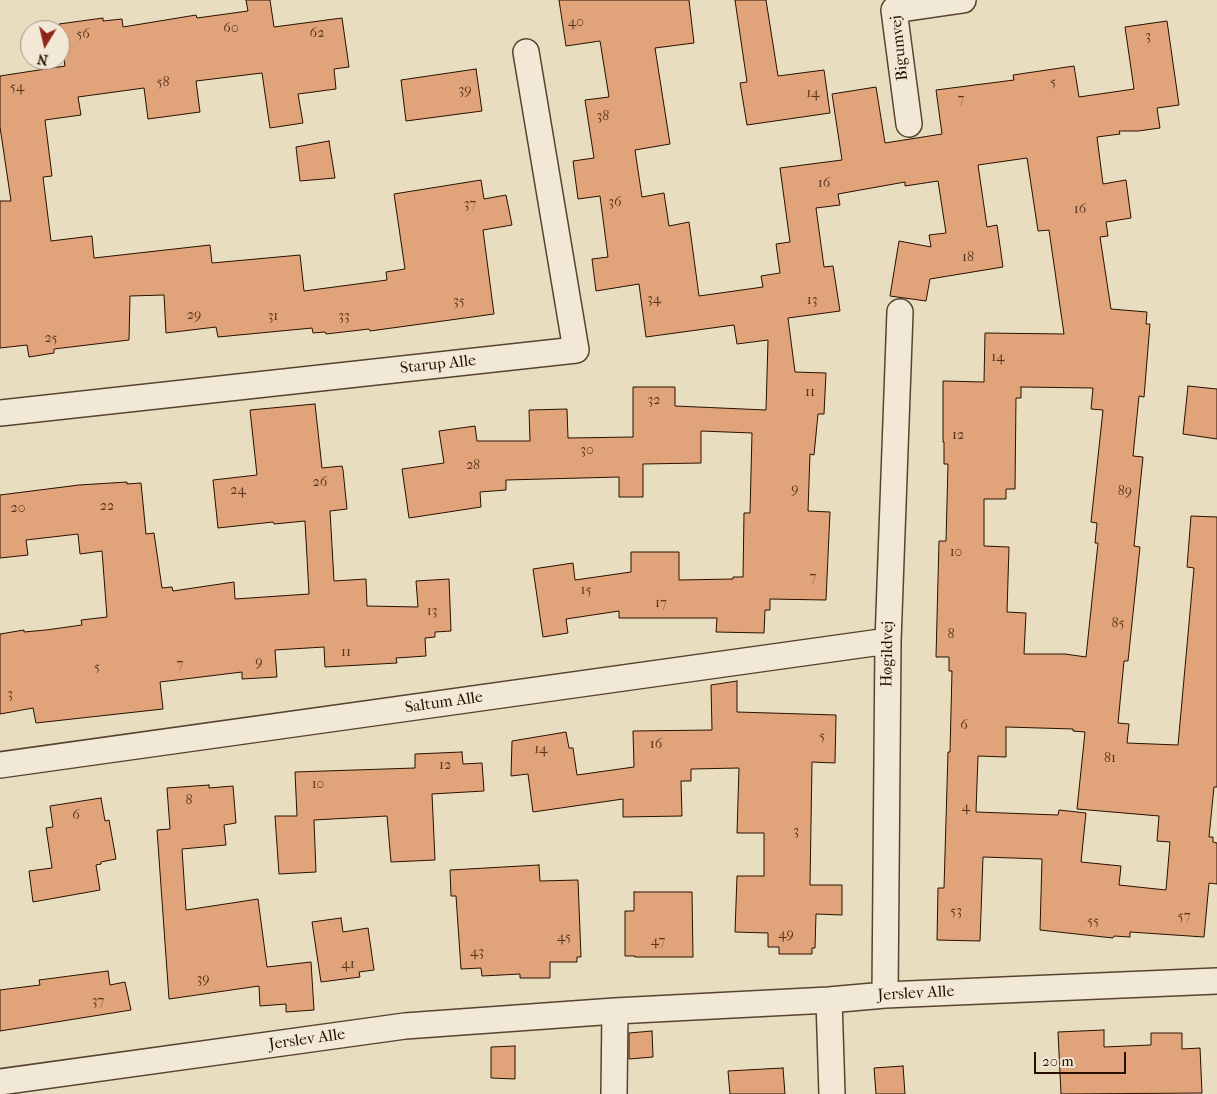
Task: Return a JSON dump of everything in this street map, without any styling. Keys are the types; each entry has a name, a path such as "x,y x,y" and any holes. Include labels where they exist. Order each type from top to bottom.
{"street":[{"name":"Bigumvej","path":"909,124 894,10 963,0"},
{"name":"Starup Alle","path":"0,413 576,350 526,52"},
{"name":"Høgildvej","path":"884,995 888,641 900,312"},
{"name":"Saltum Alle","path":"0,765 888,641"},
{"name":"Jerslev Alle","path":"0,1082 404,1026 884,995 1217,981"},
{"path":"829,1000 832,1094"},
{"path":"614,1094 615,1011"}],"building":[{"path":"246,0 270,0 274,27 342,18 349,67 334,69 336,89 298,94 303,123 270,128 262,73 196,81 200,112 148,119 144,88 78,97 81,115 45,120 52,176 43,177 51,241 92,236 94,258 210,245 212,263 300,255 304,291 387,280 386,272 405,269 394,194 481,180 484,199 506,195 512,225 483,230 494,314 370,331 369,329 326,334 325,332 313,333 312,328 218,337 216,327 166,333 164,295 130,296 129,340 54,349 54,353 29,357 27,345 0,348 0,201 11,201 0,127 0,76 39,70 70,70 70,22 103,18 103,21 122,19 123,27 196,15 197,18 248,11"},
{"path":"559,0 689,0 694,43 655,48 670,144 635,150 642,197 664,193 669,226 689,222 699,296 763,287 761,276 780,273 776,244 790,242 780,168 842,160 832,94 876,87 885,143 942,134 936,90 1014,80 1013,75 1074,66 1079,97 1134,89 1125,27 1167,21 1179,105 1157,108 1160,128 1119,131 1120,134 1097,137 1103,184 1126,180 1131,218 1106,222 1108,236 1100,237 1111,309 1147,312 1146,324 1150,324 1144,397 1139,396 1133,456 1143,457 1134,546 1140,547 1128,661 1124,661 1118,723 1129,724 1127,743 1178,745 1194,568 1187,567 1191,516 1217,517 1217,787 1214,787 1209,837 1213,837 1213,842 1217,843 1217,884 1209,883 1204,937 1130,932 1130,937 1114,936 1113,938 1040,930 1042,859 983,857 980,941 937,940 938,888 944,888 952,671 949,671 949,657 936,657 939,541 946,541 948,464 944,464 943,381 984,382 985,333 1064,334 1049,230 1038,231 1027,158 978,165 987,227 997,225 1003,267 930,279 926,301 890,296 899,241 931,247 929,235 946,233 938,181 905,186 905,182 838,194 840,205 816,208 824,267 833,266 840,311 788,318 795,372 826,373 824,414 818,414 814,455 810,454 808,511 830,512 826,600 770,599 770,610 765,610 764,633 716,632 717,618 619,618 619,611 566,619 568,633 543,637 533,569 573,563 575,580 631,572 631,552 679,552 679,580 733,579 733,577 743,577 744,513 750,513 752,433 701,431 701,463 643,464 643,497 619,497 619,477 506,480 506,490 480,492 481,507 409,518 402,469 444,463 439,431 475,426 477,441 530,441 529,410 567,409 568,438 633,437 633,387 675,387 675,406 766,410 768,340 737,344 734,325 646,337 639,284 596,291 592,259 608,257 600,196 578,199 573,161 594,158 585,100 609,97 600,41 566,46","holes":["1021,387 1093,388 1091,409 1103,410 1091,522 1097,523 1095,543 1098,543 1086,657 1065,654 1024,654 1026,613 1007,612 1009,547 984,546 984,499 1006,499 1006,489 1015,489 1016,398 1021,398","1006,727 1073,729 1073,731 1085,732 1077,809 1159,816 1157,841 1170,842 1166,890 1119,885 1121,866 1081,862 1086,813 1059,810 1058,815 976,812 978,756 1006,757"]},
{"path":"735,0 766,0 778,76 824,70 830,113 747,125 740,83 747,82"},
{"path":"476,69 482,111 406,121 401,80"},
{"path":"329,141 335,178 300,181 296,147"},
{"path":"1188,386 1217,389 1217,439 1183,434"},
{"path":"315,404 322,468 342,466 343,470 347,509 330,511 334,581 366,579 367,606 418,607 416,581 449,579 451,631 435,632 435,637 425,638 426,656 396,658 397,663 325,667 324,647 275,650 277,677 242,679 242,672 160,682 163,709 36,723 33,708 0,714 0,634 82,625 81,620 107,617 102,551 80,554 78,534 26,540 28,555 0,558 0,495 79,485 141,483 146,534 154,533 162,588 172,587 173,591 234,582 235,599 309,594 305,521 274,524 273,522 218,528 213,480 257,475 250,410"},
{"path":"737,681 737,712 836,715 835,763 812,762 810,885 842,885 842,915 816,914 815,948 812,948 812,954 779,954 779,947 768,947 768,933 735,932 737,876 764,876 764,833 737,833 739,768 691,769 691,781 681,781 682,816 623,817 623,799 533,812 528,774 511,776 512,741 566,732 569,748 573,748 577,775 634,767 633,731 712,730 711,685"},
{"path":"462,752 463,764 482,763 484,791 432,794 435,860 391,862 387,816 314,820 316,872 279,874 275,816 297,816 295,772 415,768 415,754"},
{"path":"209,785 209,788 233,786 236,823 224,825 226,845 182,849 186,910 258,899 267,967 311,962 314,1010 286,1012 286,1004 260,1006 259,986 169,999 157,830 170,829 167,788"},
{"path":"101,798 105,821 109,820 116,859 96,865 100,890 33,902 29,871 52,868 46,828 53,827 50,806"},
{"path":"539,865 540,881 578,880 581,957 577,957 577,962 550,962 550,978 520,978 520,974 482,976 481,968 461,969 456,896 451,896 450,870"},
{"path":"634,892 692,892 693,957 625,956 625,911 634,911"},
{"path":"341,918 343,932 368,928 374,970 359,972 360,977 321,982 312,922"},
{"path":"108,971 110,985 125,982 131,1010 0,1031 0,990 40,985 39,980"},
{"path":"1104,1030 1104,1047 1151,1045 1151,1033 1182,1033 1182,1049 1200,1048 1202,1093 1061,1094 1058,1032"},
{"path":"652,1031 653,1057 629,1059 629,1033"},
{"path":"515,1046 515,1079 491,1078 491,1047"},
{"path":"903,1066 905,1094 876,1094 874,1068"},
{"path":"783,1068 785,1094 730,1094 728,1071"}]}
